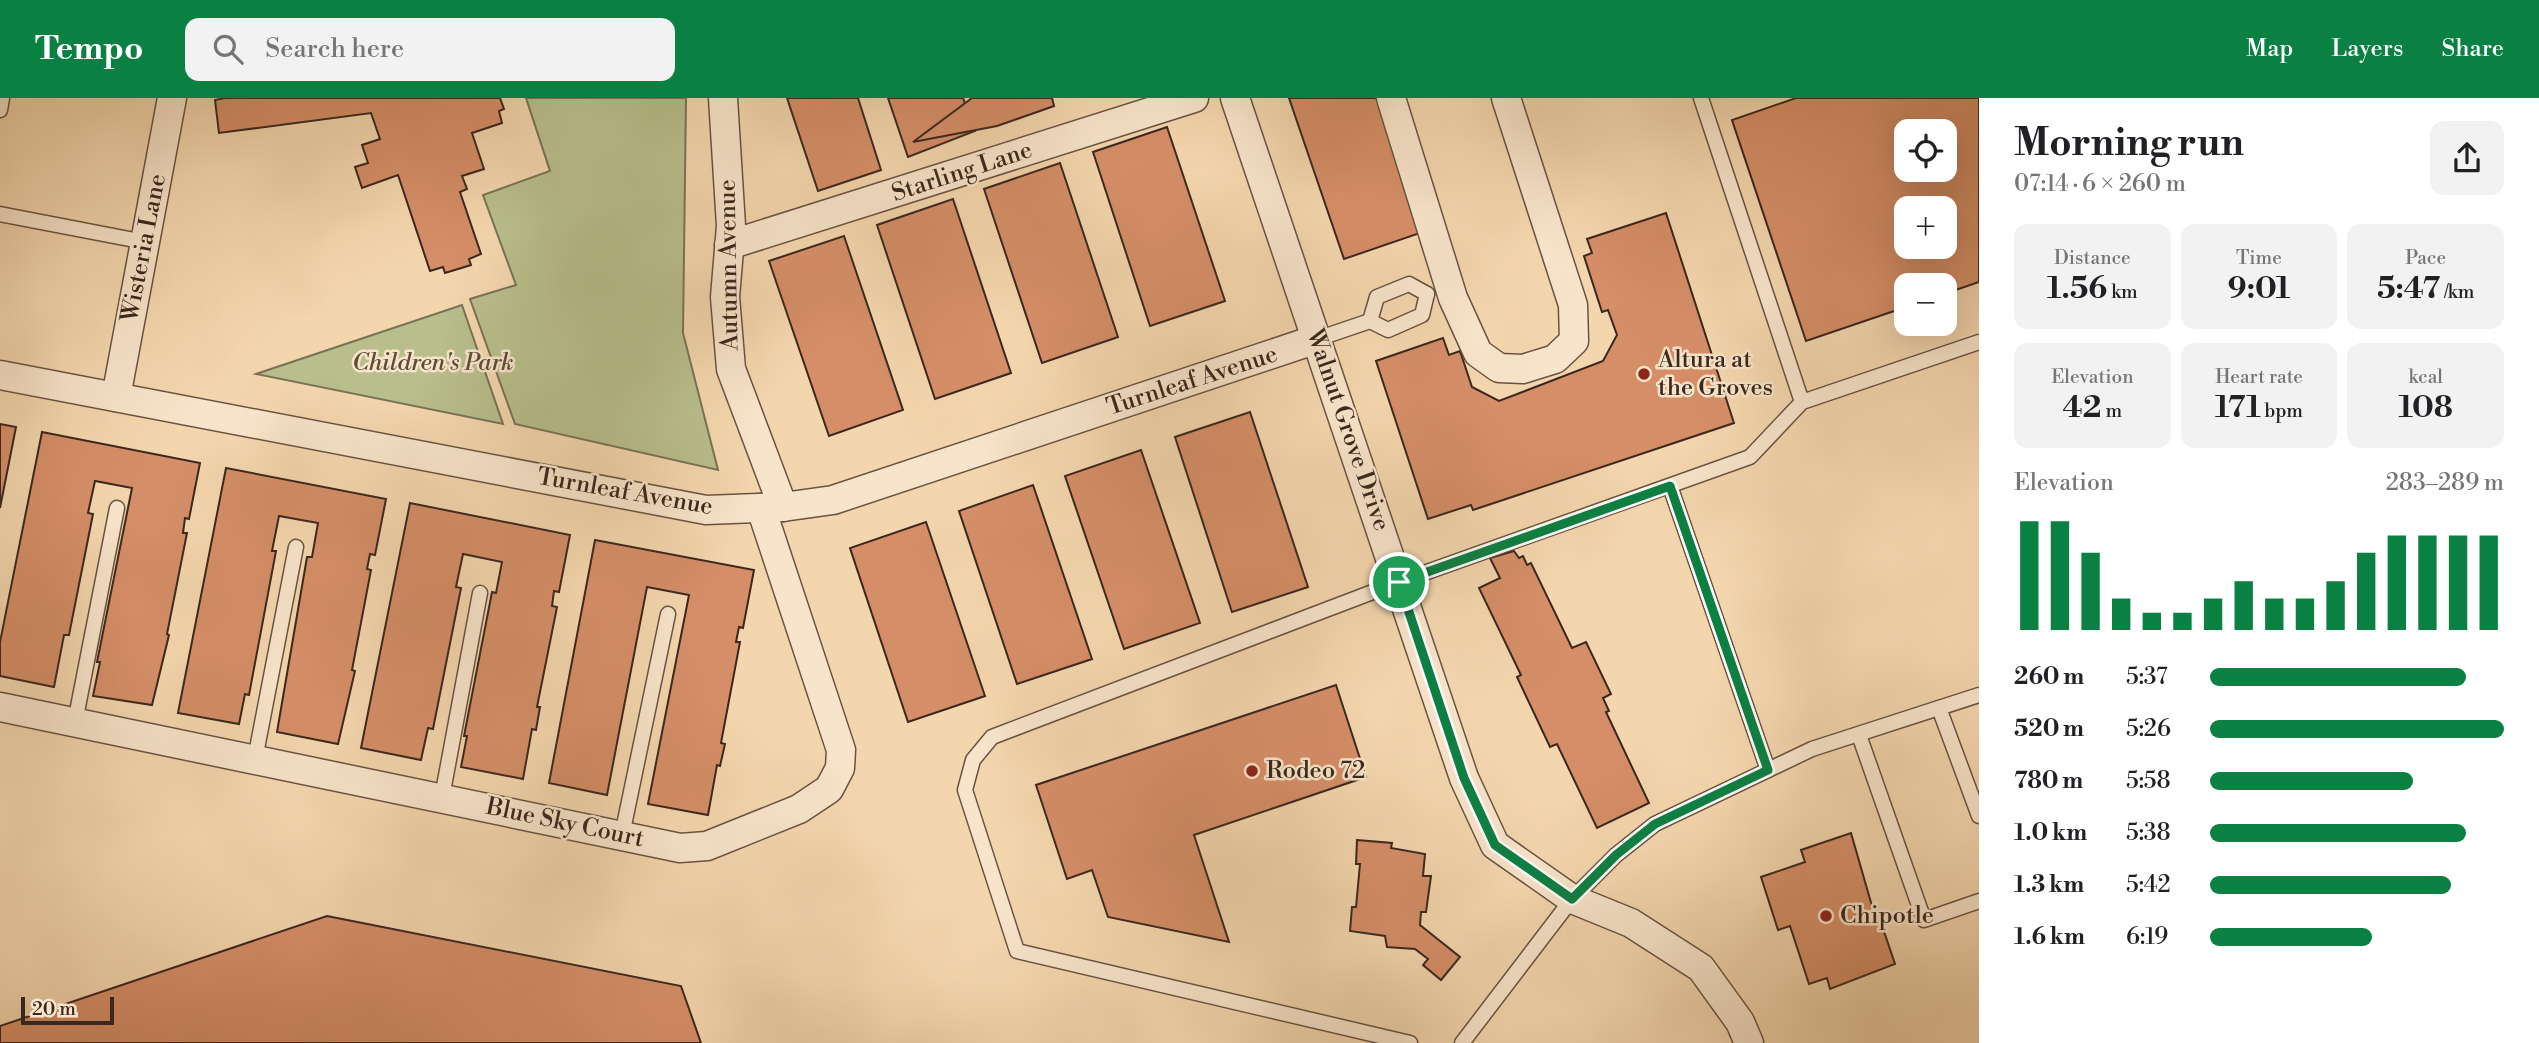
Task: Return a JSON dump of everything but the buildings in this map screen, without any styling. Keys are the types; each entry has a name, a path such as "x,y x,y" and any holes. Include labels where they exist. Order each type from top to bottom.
{"street":[{"name":"Wisteria Lane","path":"116,397 172,98"},
{"name":"Autumn Avenue","path":"723,98 727,126 729,245 725,297 731,369 772,508"},
{"name":"Starling Lane","path":"729,245 1194,98"},
{"name":"Walnut Grove Drive","path":"1235,98 1464,778 1495,845 1572,899 1631,923 1701,968 1740,1022 1749,1043"},
{"path":"1391,98 1438,289 1478,353 1499,368 1523,369 1555,359 1574,341 1573,305 1506,98"},
{"name":"Turnleaf Avenue","path":"0,375 706,510 772,508 833,500 1317,339"},
{"name":"Blue Sky Court","path":"0,707 680,848 707,846 799,809 829,789 840,768 841,750 772,508"}],"lane":[{"path":"0,110 2,98"},
{"path":"1701,98 1802,402"},
{"path":"0,214 145,242"},
{"path":"1317,339 1370,321 1388,330 1422,315 1438,289 1409,284 1377,297 1370,321"},
{"path":"1410,1043 1017,951 965,790 973,760 992,737 1399,582 1750,457 1802,402 1979,342"},
{"path":"1670,486 1768,770"},
{"path":"75,722 117,508"},
{"path":"254,759 296,547"},
{"path":"442,797 480,593"},
{"path":"622,835 667,614"},
{"path":"1462,1043 1572,899 1616,855 1655,824 1812,750 1979,695"},
{"path":"1939,708 1979,816"},
{"path":"1859,735 1924,920 1979,901"}],"green space":[{"path":"526,98 686,98 683,333 718,470 515,424 470,299 516,285 483,195 550,171"},
{"name":"Children's Park","path":"462,305 503,424 256,374"}],"place":[{"name":"Altura at the Groves","path":"1644,374"},
{"name":"Rodeo 72","path":"1252,771"},
{"name":"Chipotle","path":"1826,916"}],"route":[{"path":"1670,486 1768,770 1655,824 1616,855 1572,899 1495,845 1464,778 1399,582 1670,486"}]}
